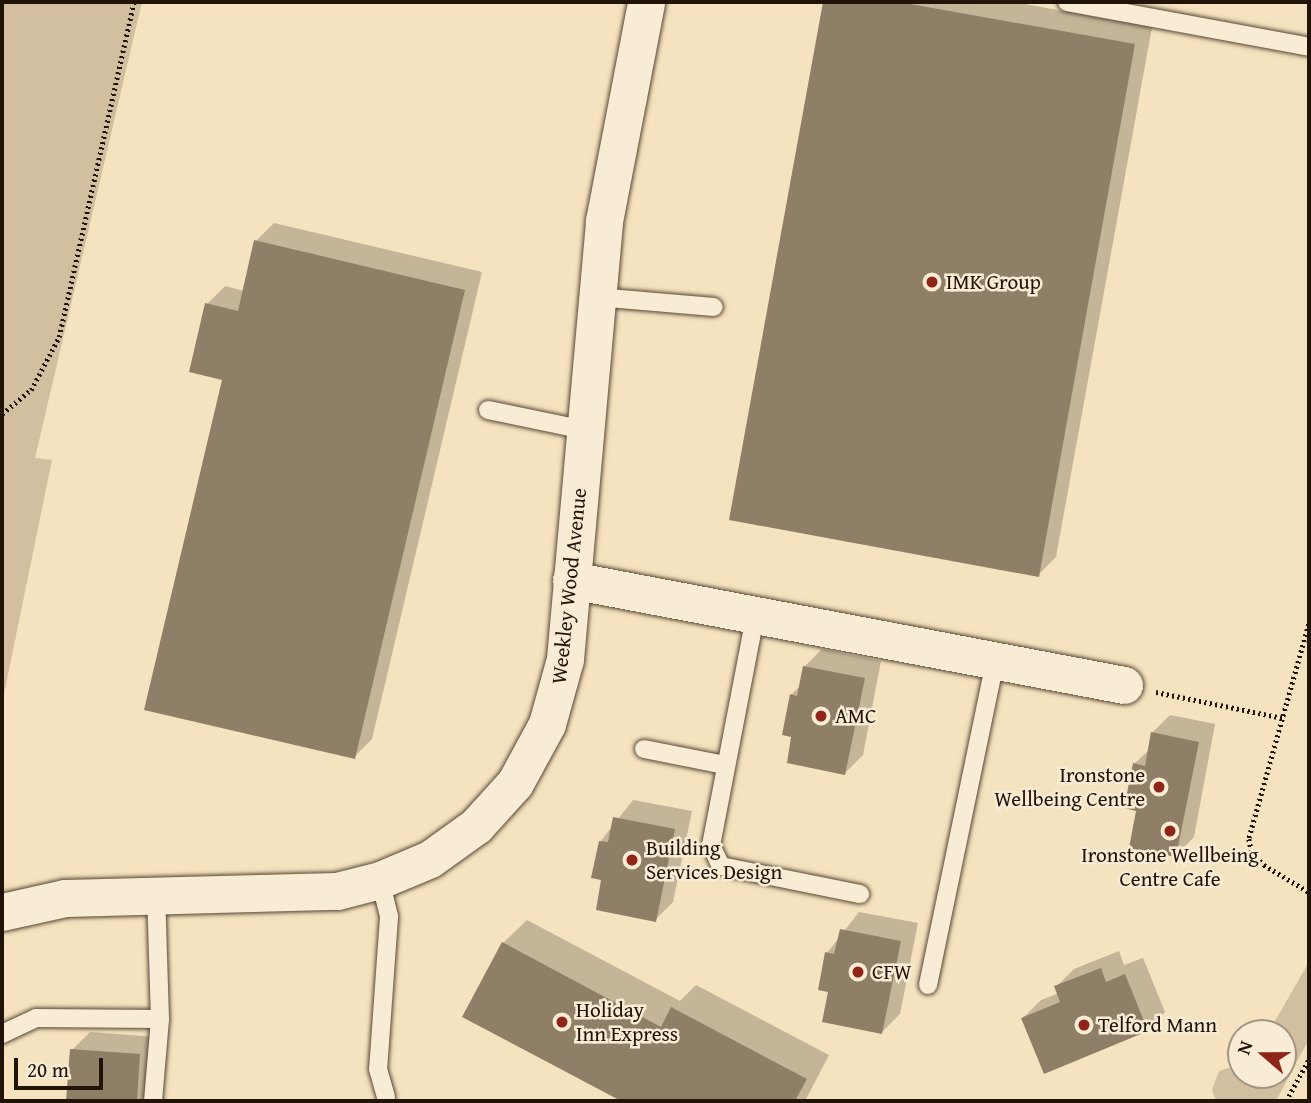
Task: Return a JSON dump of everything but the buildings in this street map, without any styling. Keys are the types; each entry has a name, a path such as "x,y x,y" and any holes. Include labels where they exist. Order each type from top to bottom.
{"street":[{"name":"Weekley Wood Avenue","path":"2,912 65,898 156,893 337,891 380,880 430,859 476,825 515,783 547,724 559,691 604,221 646,2"},
{"path":"571,580 1124,685"}],"lane":[{"path":"1068,2 1309,47"},
{"path":"597,297 714,307"},
{"path":"488,410 585,430"},
{"path":"755,617 711,845 721,866 860,894"},
{"path":"928,985 995,661"},
{"path":"644,749 725,765"},
{"path":"380,880 389,917 378,1069 386,1097"},
{"path":"153,1101 160,1019 156,893"},
{"path":"2,1034 36,1018 160,1019"}],"path":[{"path":"2,414 31,390 59,337 134,2"},
{"path":"1309,624 1249,839 1252,853 1264,864 1309,892"},
{"path":"1124,685 1283,719"},
{"path":"1286,1101 1309,1059"}],"shaded area":[{"path":"2,2 142,2 35,458 52,460 2,704"},
{"path":"1309,962 1309,1039 1297,1062 1297,1019 1276,1019"},
{"path":"1227,1068 1227,1089 1282,1089 1276,1101 1216,1101 1212,1090 1219,1071"}],"place":[{"name":"IMK Group","path":"932,282"},
{"name":"AMC","path":"821,716"},
{"name":"Ironstone Wellbeing Centre","path":"1159,787"},
{"name":"Ironstone Wellbeing Centre Cafe","path":"1170,831"},
{"name":"Building Services Design","path":"632,860"},
{"name":"CFW","path":"858,972"},
{"name":"Holiday Inn Express","path":"562,1022"},
{"name":"Telford Mann","path":"1084,1025"}]}
